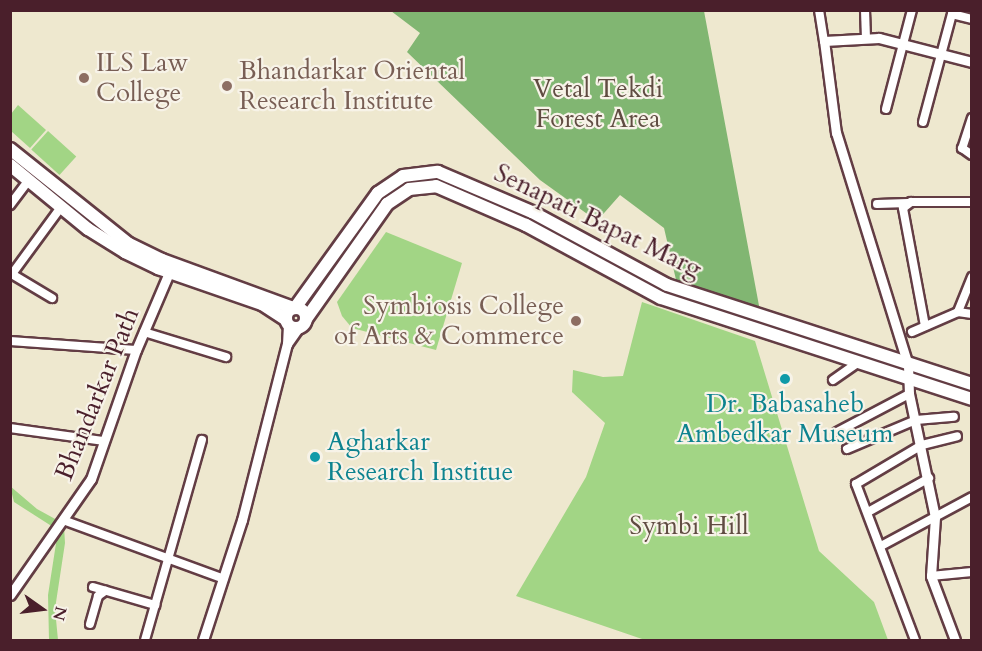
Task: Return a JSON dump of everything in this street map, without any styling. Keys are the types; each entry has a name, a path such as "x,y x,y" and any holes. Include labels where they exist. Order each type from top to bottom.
{"main road":[{"path":"10,149 115,234 171,268 303,311 294,323 262,304 171,268 88,229 10,165"},
{"name":"Senapati Bapat Marg","path":"294,308 378,193 403,176 438,172 532,212 659,282 972,384"},
{"name":"Senapati Bapat Marg","path":"294,323 387,204 409,189 436,186 526,225 646,292 972,399"}],"street":[{"path":"819,10 836,133 908,365 909,394 929,478 934,517 931,576 955,640"},
{"path":"865,10 866,37"},
{"path":"886,109 912,10"},
{"path":"923,122 952,12 972,19"},
{"path":"824,41 866,37 972,62"},
{"path":"972,118 962,148 972,155"},
{"path":"10,205 29,180"},
{"path":"877,204 972,202"},
{"path":"908,203 902,212 925,326"},
{"path":"52,298 11,274 61,207"},
{"name":"Bhandarkar Path","path":"10,595 91,479 136,350 171,268"},
{"path":"958,312 972,277"},
{"path":"912,332 958,312 972,314"},
{"path":"203,640 224,579 294,323"},
{"path":"144,332 226,357"},
{"path":"10,341 136,350"},
{"path":"833,380 857,363"},
{"path":"837,432 909,394"},
{"path":"848,449 916,420 954,417"},
{"path":"10,428 104,441"},
{"path":"915,640 868,512 856,486 859,479 922,445 957,436"},
{"path":"145,640 202,440"},
{"path":"868,512 929,478"},
{"path":"881,546 972,497"},
{"path":"63,520 224,579"},
{"path":"931,576 972,572"},
{"path":"93,587 155,604"},
{"path":"90,624 98,596 105,591"}],"green space":[{"name":"Vetal Tekdi Forest Area","path":"391,11 704,11 760,311 677,284 664,228 620,195 597,221 540,180 407,52 420,33"},
{"path":"18,105 46,130 30,148 11,131 11,114"},
{"path":"48,131 76,156 60,175 31,150"},
{"path":"386,232 462,263 436,350 352,328 342,316 337,302"},
{"name":"Symbi Hill","path":"642,302 755,341 819,551 874,602 888,640 645,640 516,596 586,477 605,423 572,392 573,370 603,377 623,376"},
{"path":"10,486 37,509 57,520 53,527 14,502"},
{"path":"64,526 65,543 55,609 58,640 49,640 48,595 57,537"}],"place":[{"name":"ILS Law College","path":"84,78"},
{"name":"Bhandarkar Oriental Research Institute","path":"227,86"},
{"name":"Symbiosis College of Arts & Commerce","path":"576,321"},
{"name":"Dr. Babasaheb Ambedkar Museum","path":"785,379"},
{"name":"Agharkar Research Institue","path":"315,457"}]}
